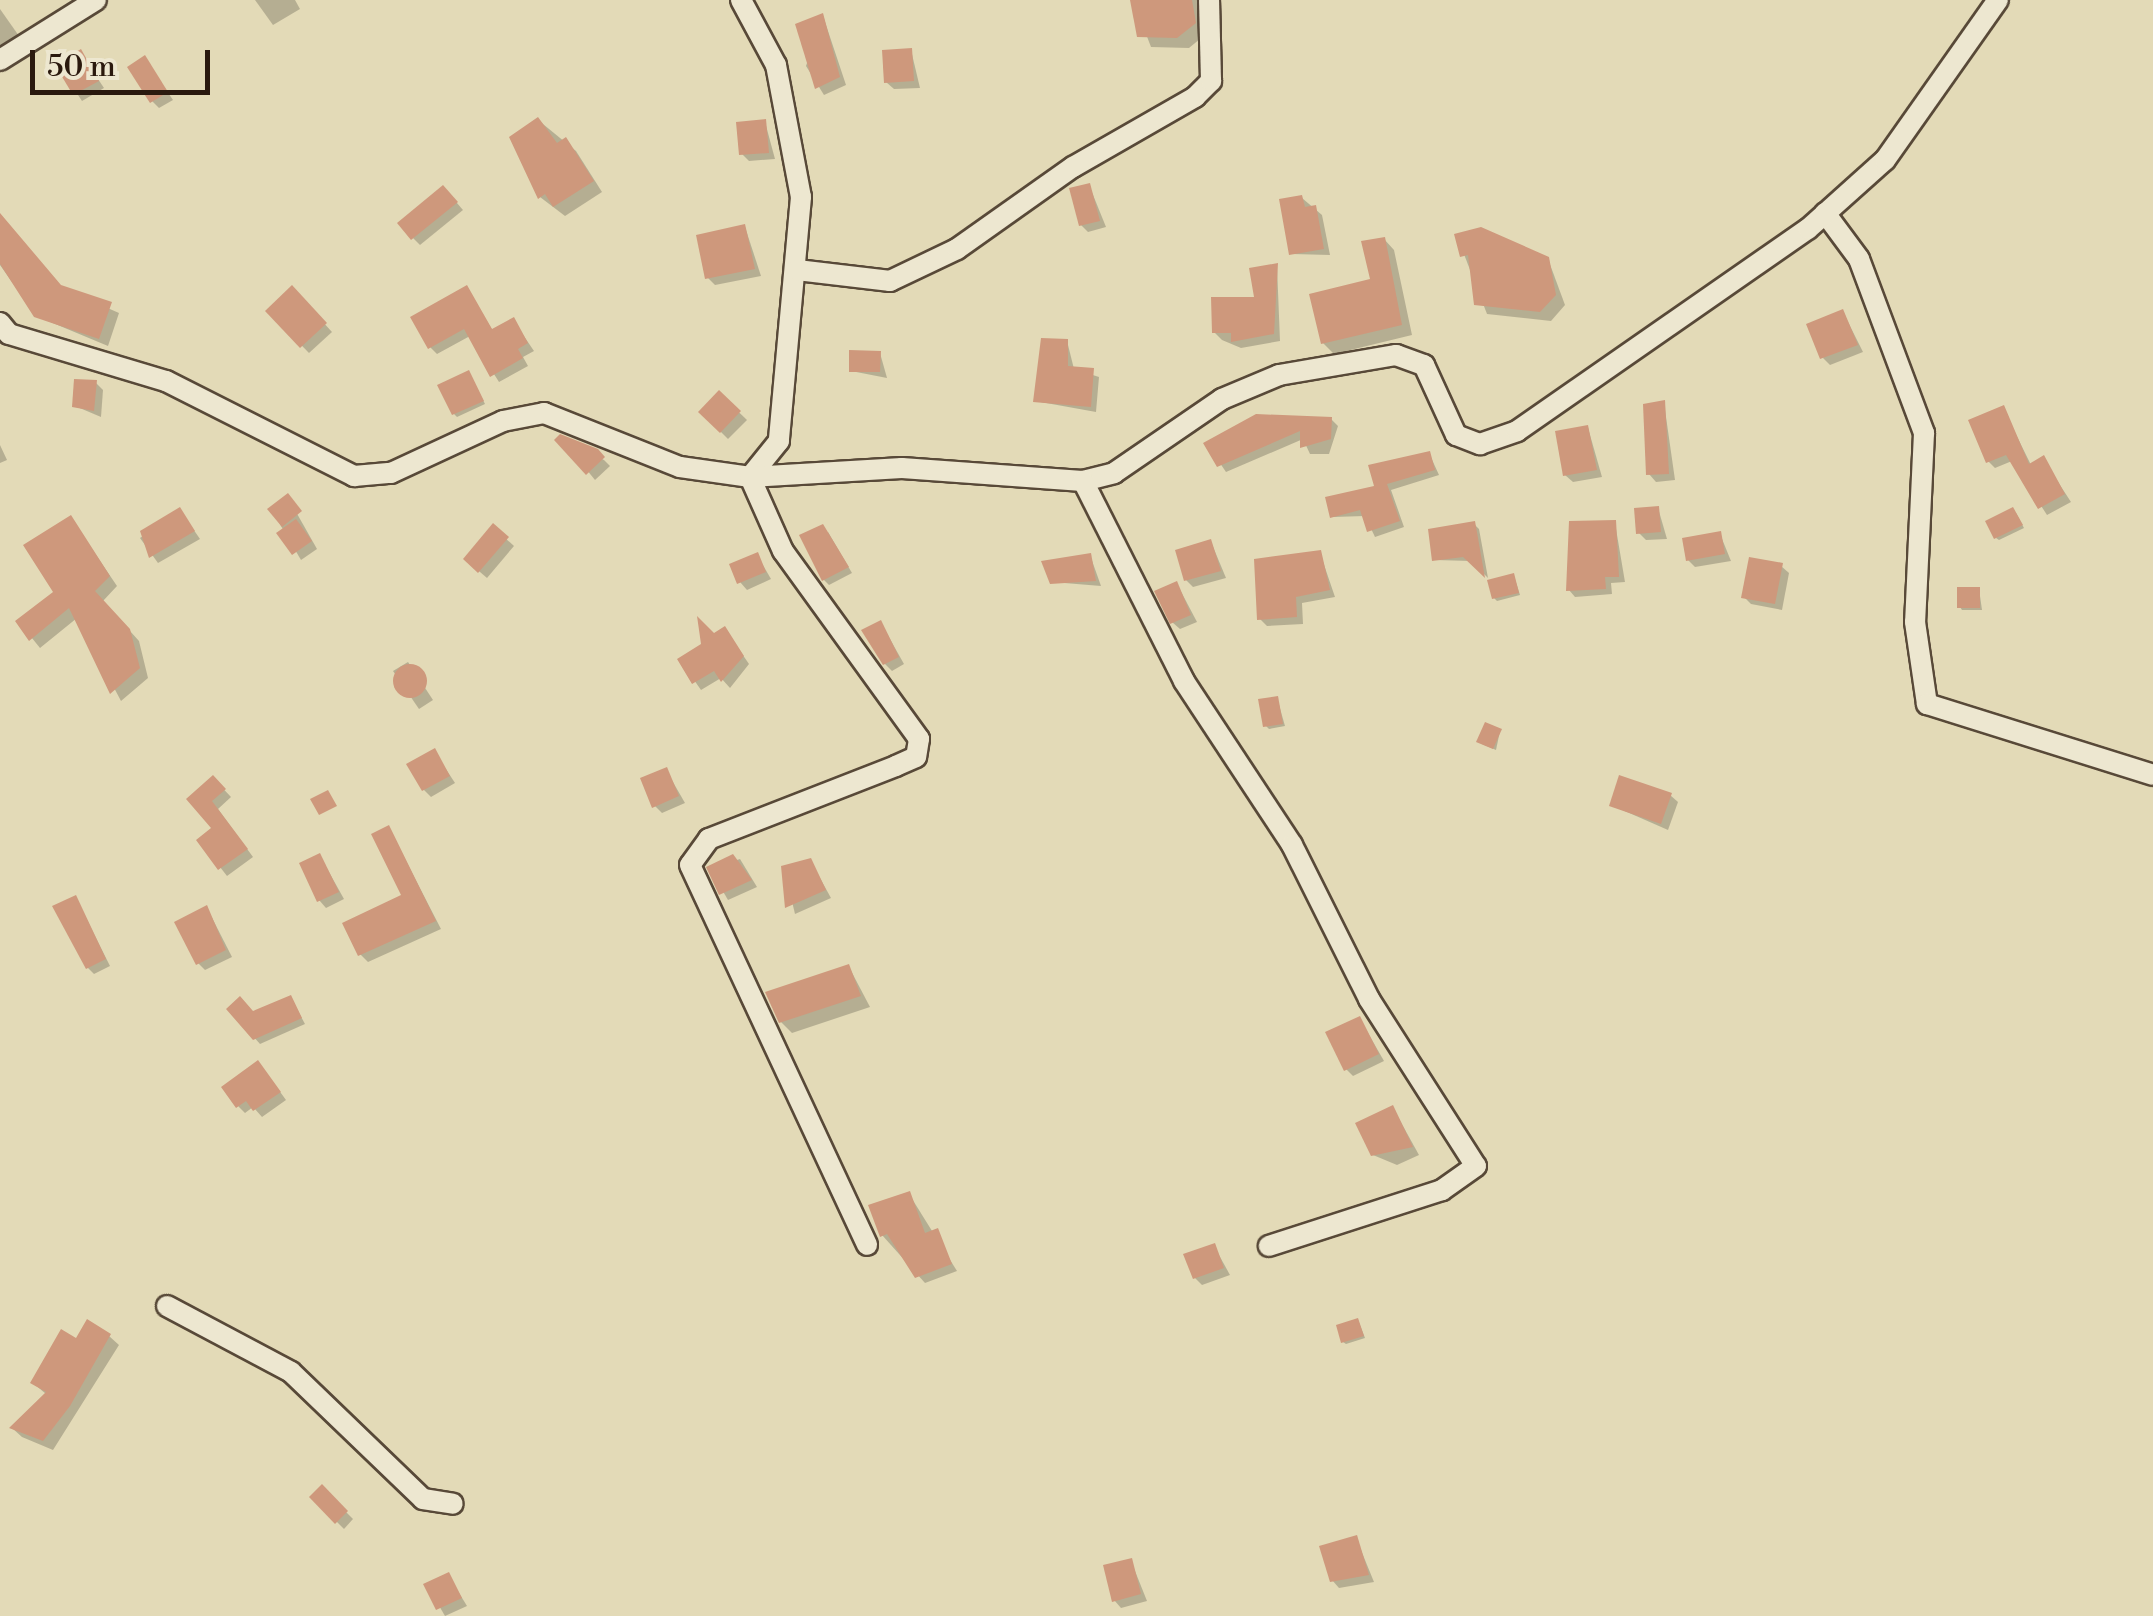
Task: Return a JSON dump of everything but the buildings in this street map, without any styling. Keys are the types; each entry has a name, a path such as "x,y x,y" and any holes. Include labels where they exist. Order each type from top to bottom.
{"street":[{"path":"0,60 96,0"},
{"path":"741,0 790,109 801,198 779,442 750,477"},
{"path":"797,270 890,280 956,250 1072,166 1194,97 1211,80 1208,0"},
{"path":"0,323 9,334 166,381 354,476 391,473 504,421 544,413 680,468 750,477 902,468 1082,481 1114,473 1222,399 1355,358 1396,354 1424,366 1456,435 1480,444 1517,432 1825,214 1885,160 1998,0"},
{"path":"1825,214 1859,259 1924,433 1915,622 1927,704 2153,775"},
{"path":"750,477 783,551 919,740 916,757 709,839 690,865 867,1245"},
{"path":"1082,481 1184,682 1292,845 1369,999 1476,1166 1442,1190 1270,1246"},
{"path":"167,1306 291,1372 423,1499 453,1504"}]}
